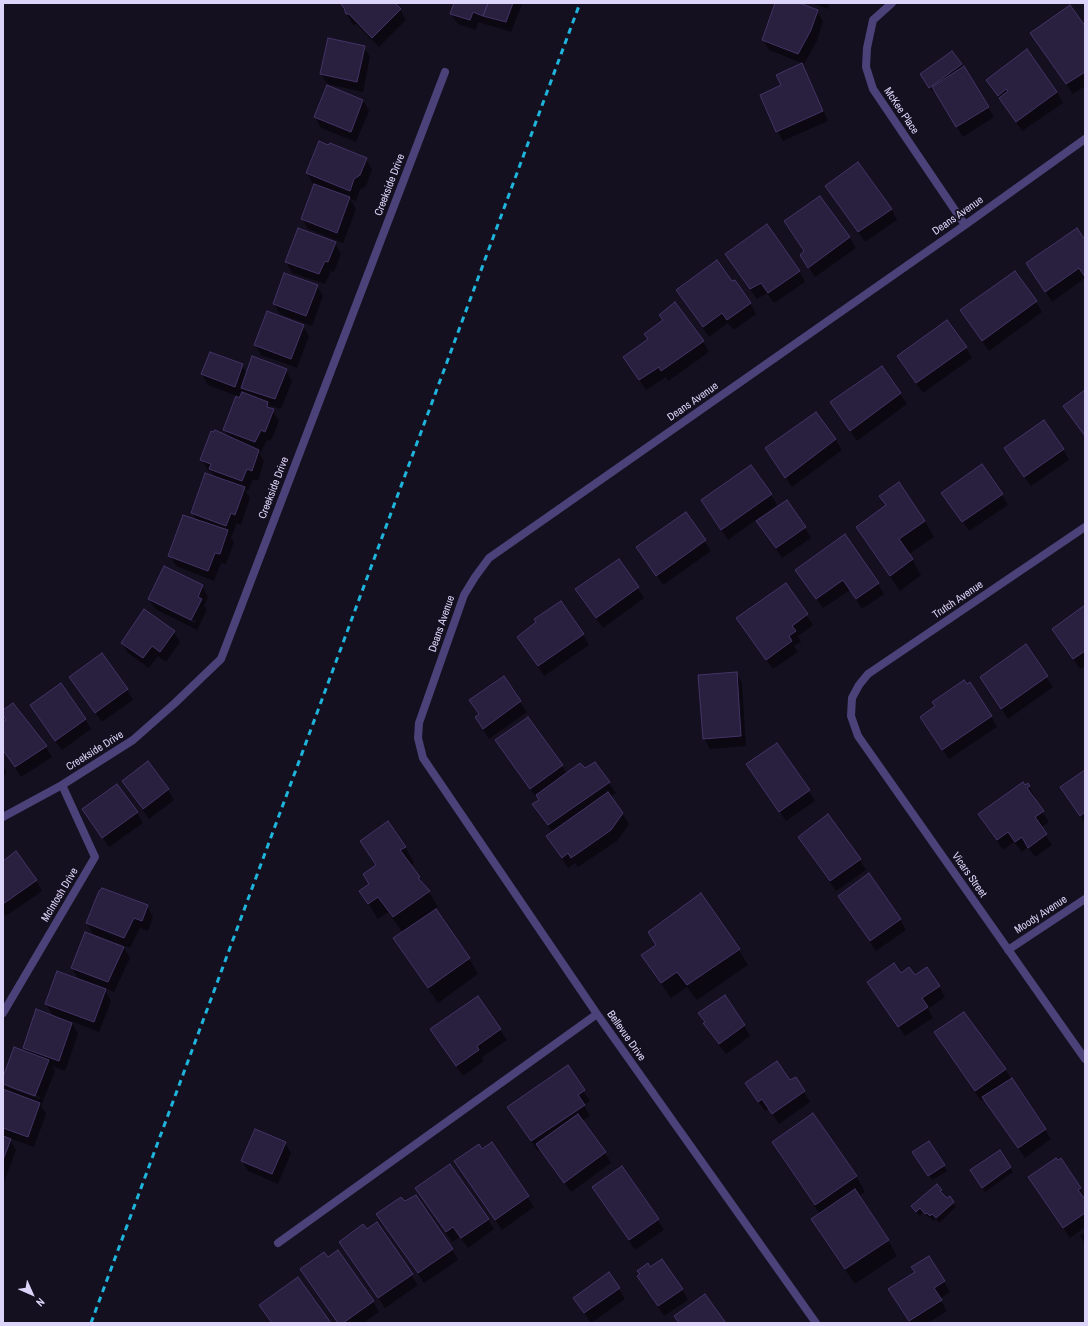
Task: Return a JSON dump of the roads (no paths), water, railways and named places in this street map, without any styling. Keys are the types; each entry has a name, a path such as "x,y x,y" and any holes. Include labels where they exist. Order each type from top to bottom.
{"street":[{"name":"McKee Place","path":"892,3 873,20 867,48 866,67 873,89 965,225"},
{"name":"Creekside Drive","path":"3,817 62,785 132,740 175,703 221,659 445,72"},
{"name":"Deans Avenue","path":"423,758 418,738 419,723 464,595 489,558 965,225 1085,139"},
{"name":"Trutch Avenue","path":"852,698 859,685 868,674 1085,527"},
{"name":"Vicars Street","path":"852,698 851,716 858,736 1085,1059"},
{"name":"Bellevue Drive","path":"423,758 597,1014 816,1323"},
{"name":"McIntosh Drive","path":"3,1013 95,857 62,785"},
{"name":"Moody Avenue","path":"1008,950 1085,899"},
{"path":"278,1243 597,1014"}],"railway":[{"path":"91,1323 580,3"}]}
